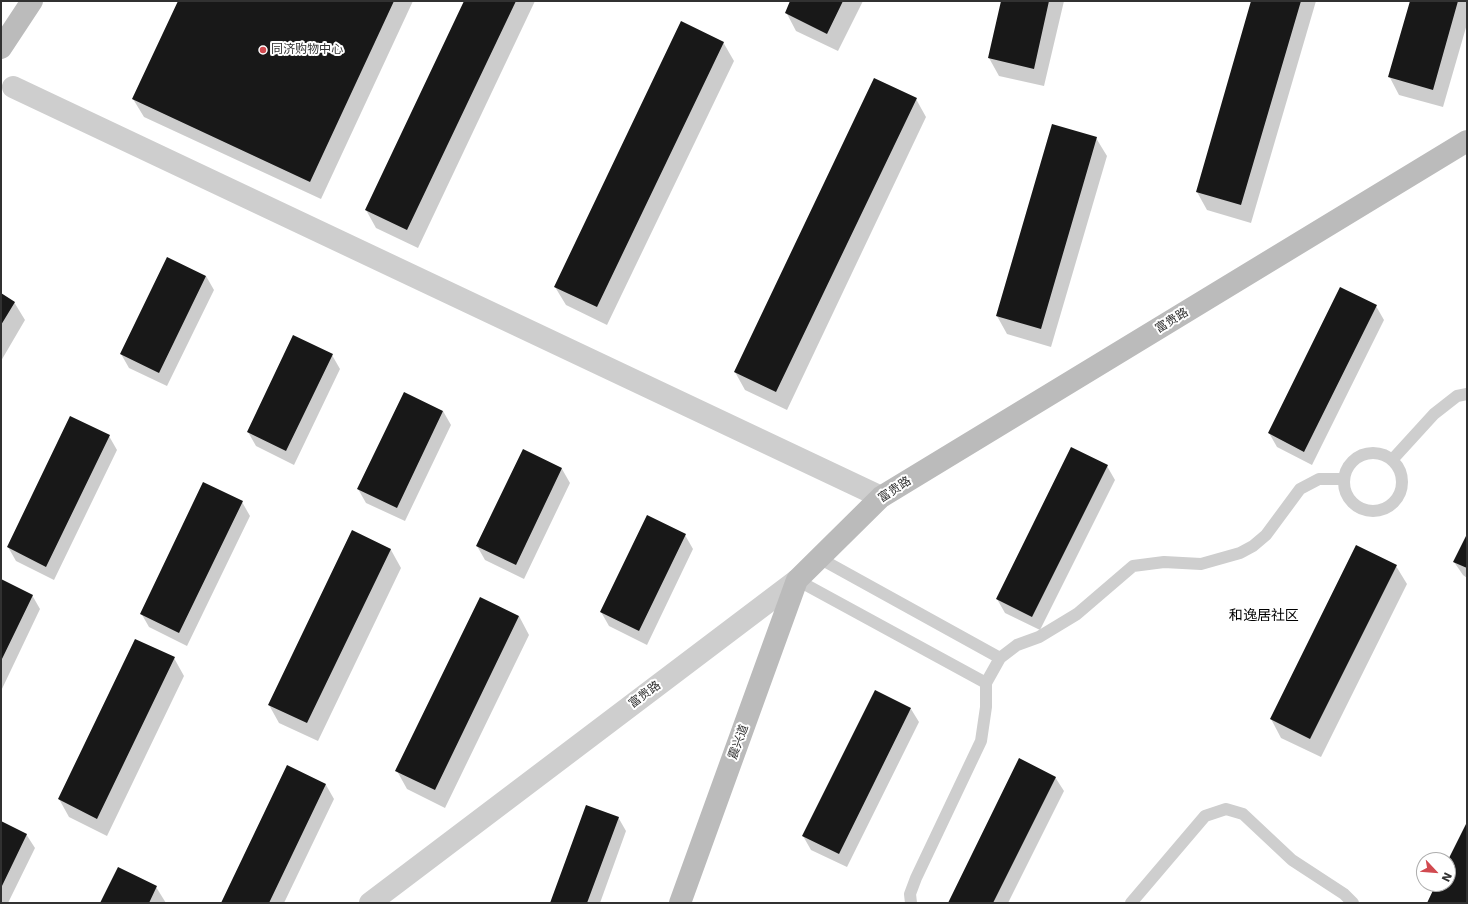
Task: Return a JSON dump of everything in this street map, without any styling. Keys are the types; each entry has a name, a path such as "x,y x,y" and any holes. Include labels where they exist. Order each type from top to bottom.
{"street":[{"path":"1,48 32,1"},
{"path":"13,87 881,497"},
{"name":"富贵路","path":"370,903 797,580 881,497 1467,141"},
{"name":"震兴道","path":"680,903 797,580"}],"lane":[{"path":"1392,460 1434,414 1457,396 1467,394"},
{"path":"1374,452 1384,455 1392,460 1399,468 1402,478 1402,488 1391,505 1382,510 1373,511 1356,506 1349,499 1345,491 1344,479 1349,465 1355,459 1364,454 1374,452"},
{"path":"911,903 910,894 916,878 981,741 986,707 986,683 1000,658 1017,645 1039,636 1077,614 1133,566 1164,562 1201,564 1240,553 1253,546 1266,535 1300,489 1319,479 1344,479"},
{"path":"819,558 1000,658"},
{"path":"797,580 986,683"},
{"path":"1131,903 1206,816 1226,809 1243,814 1292,860 1344,894 1353,903"}],"building":[{"name":"同济购物中心","path":"178,1 394,1 310,182 132,99"},
{"path":"464,1 516,1 407,230 365,210"},
{"path":"790,1 843,1 827,34 785,13"},
{"path":"1001,1 1049,1 1034,69 988,58"},
{"path":"1251,1 1301,1 1241,205 1196,192"},
{"path":"1410,1 1458,1 1433,90 1388,77"},
{"path":"681,21 724,42 597,307 554,287"},
{"path":"874,78 917,98 776,392 734,372"},
{"path":"1052,124 1097,137 1041,329 996,316"},
{"path":"167,257 206,276 159,373 120,354"},
{"path":"1340,287 1377,305 1304,452 1268,433"},
{"path":"1,293 15,302 1,325"},
{"path":"293,335 333,354 286,451 247,432"},
{"path":"404,392 443,411 397,508 357,489"},
{"path":"70,416 110,435 46,567 7,547"},
{"path":"1071,447 1108,465 1032,617 996,599"},
{"path":"523,449 562,468 516,565 476,546"},
{"path":"203,482 243,501 179,633 140,614"},
{"path":"647,515 686,534 639,631 600,612"},
{"path":"352,530 391,549 307,723 268,705"},
{"path":"1467,534 1467,568 1453,562"},
{"path":"1356,545 1397,565 1310,739 1270,719"},
{"path":"1,579 33,595 1,661"},
{"path":"480,597 519,616 435,790 395,771"},
{"path":"135,639 175,657 97,819 58,799"},
{"path":"875,690 911,708 839,854 802,836"},
{"path":"1019,758 1056,777 993,903 948,903"},
{"path":"287,765 326,784 269,903 221,903"},
{"path":"586,805 619,817 587,903 550,903"},
{"path":"1,821 27,834 1,888"},
{"path":"1467,822 1467,903 1427,903 1432,892 1456,892 1456,852 1452,852"},
{"path":"118,867 157,886 149,903 100,903"}],"place":[{"name":"同济购物中心","path":"263,50"}],"district":[{"name":"和逸居社区","path":"1264,616"}]}
